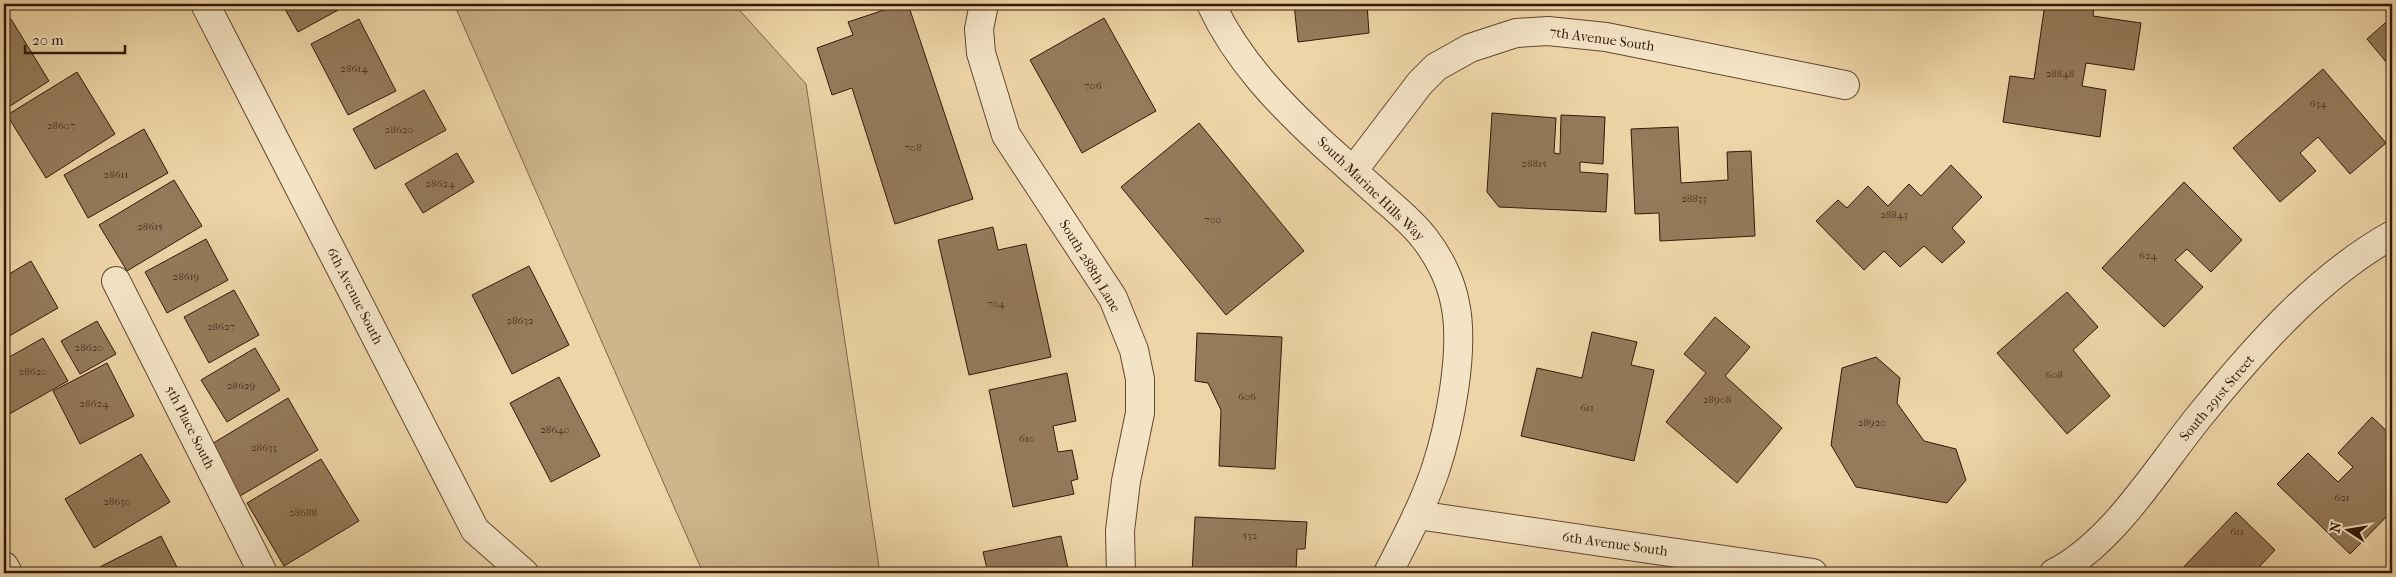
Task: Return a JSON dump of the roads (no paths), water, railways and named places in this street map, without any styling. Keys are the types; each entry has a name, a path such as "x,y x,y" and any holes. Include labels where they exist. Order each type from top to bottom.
{"street":[{"name":"6th Avenue South","path":"204,4 476,530 524,573"},
{"name":"South 288th Lane","path":"984,4 979,29 981,53 1006,135 1113,298 1134,350 1140,379 1140,413 1125,491 1120,531 1121,573"},
{"name":"South Marine Hills Way","path":"1211,4 1235,48 1280,104 1425,239 1443,267 1455,304 1458,339 1455,380 1448,422 1435,470 1417,515 1388,573"},
{"name":"7th Avenue South","path":"1353,171 1420,83 1436,67 1470,48 1516,33 1548,31 1606,37 1845,85"},
{"name":"South 291st Street","path":"2054,573 2088,550 2122,515 2202,412 2279,325 2338,271 2392,235"},
{"name":"5th Place South","path":"116,281 263,573"},
{"name":"6th Avenue South","path":"1417,515 1813,573"},
{"path":"4,566 8,573"}]}
